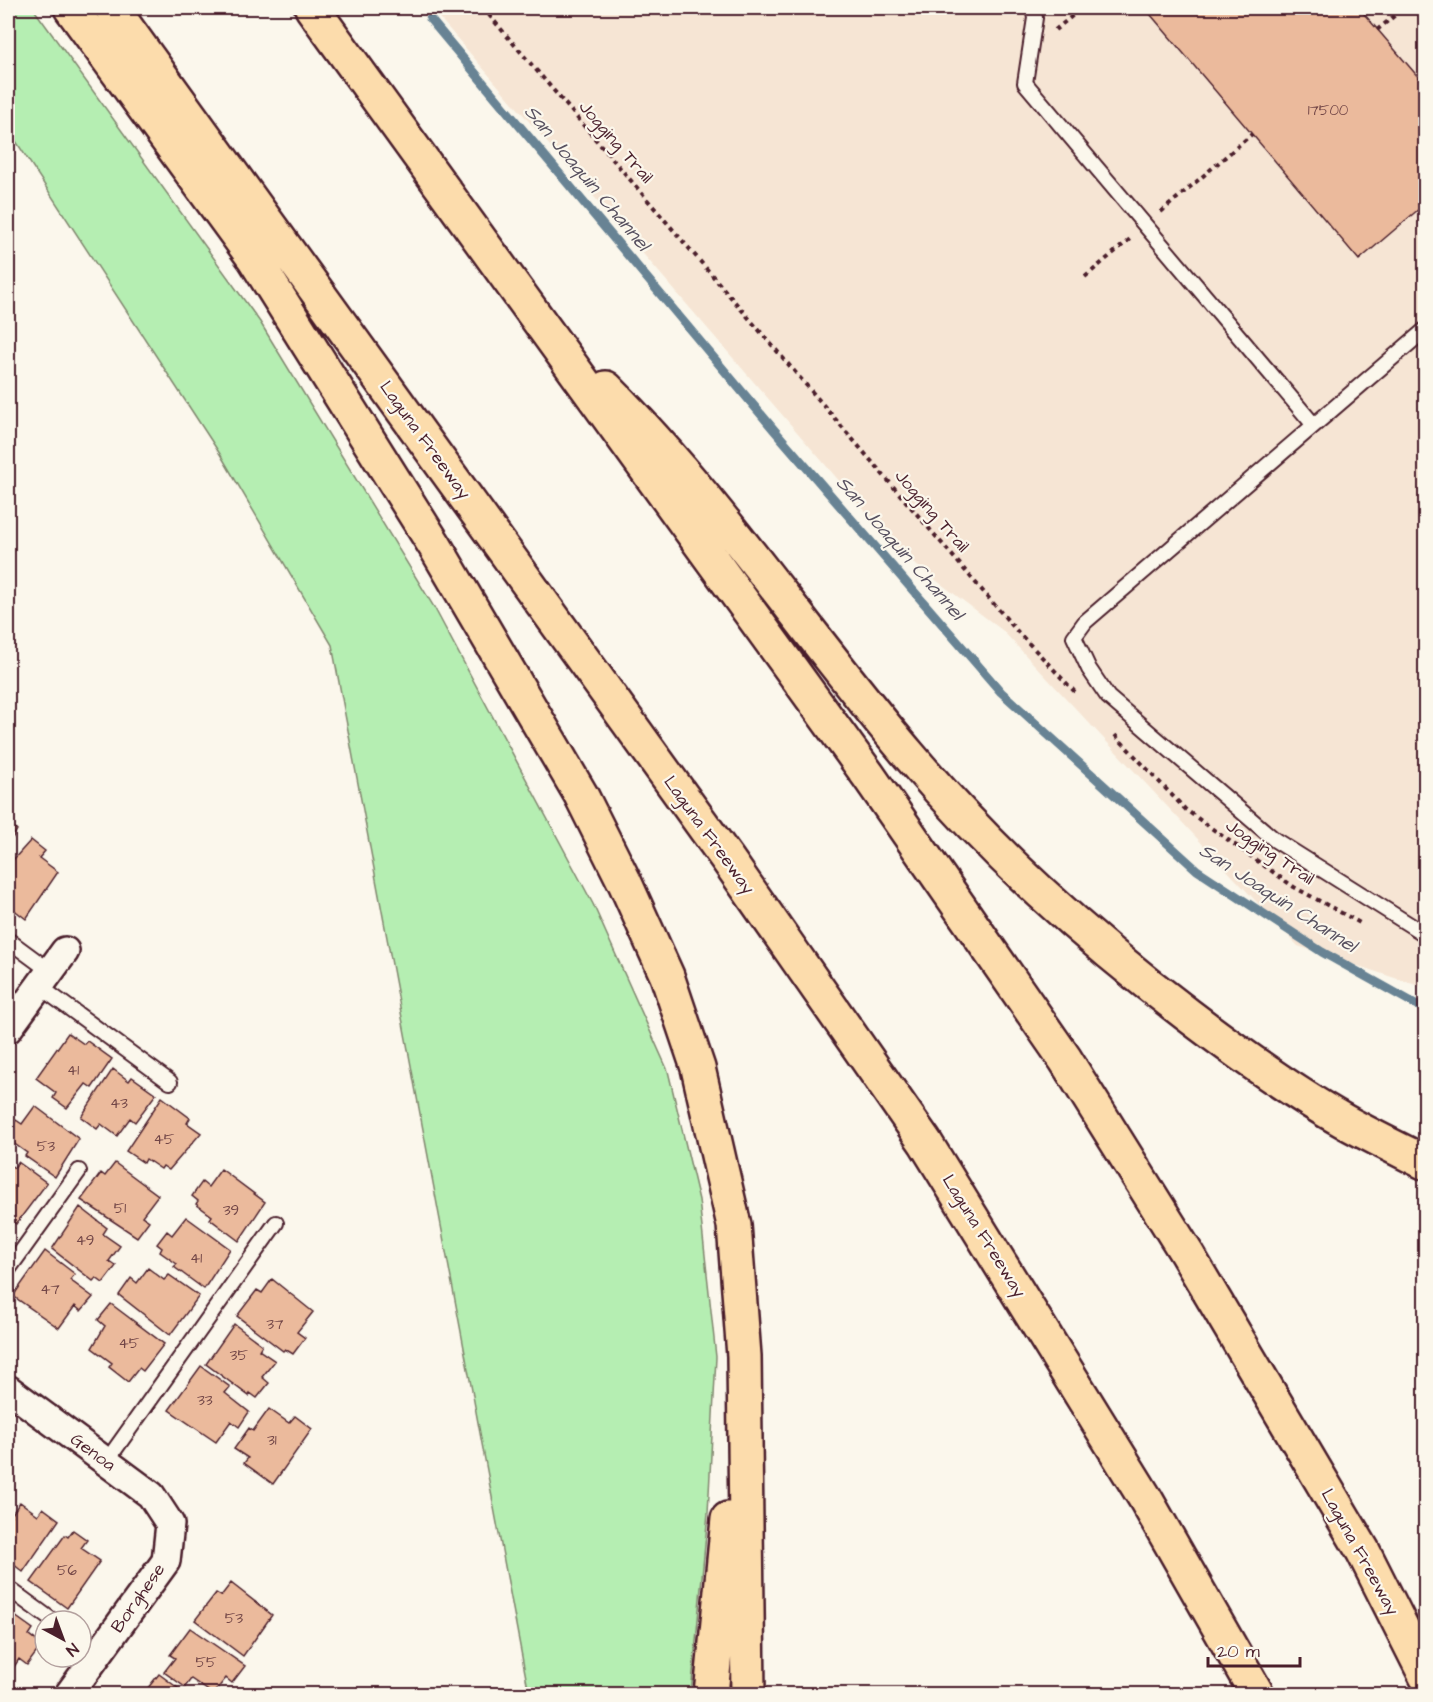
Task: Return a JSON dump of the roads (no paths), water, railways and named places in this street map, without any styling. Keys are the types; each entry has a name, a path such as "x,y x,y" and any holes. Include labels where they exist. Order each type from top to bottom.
{"highway":[{"path":"71,8 254,258 435,546 581,795 668,976 698,1068 718,1145 734,1225 744,1356 748,1695"},
{"name":"Laguna Freeway","path":"112,8 728,860 925,1142 1145,1498 1257,1695"},
{"name":"Laguna Freeway","path":"312,8 868,775 1065,1059 1187,1254 1363,1551 1425,1676"},
{"path":"533,314 657,439 906,752 955,808 1067,919 1138,978 1270,1075 1342,1120 1425,1163"},
{"path":"711,1695 744,1356"}],"street":[{"path":"8,1029 52,969"},
{"name":"Genoa","path":"8,1389 151,1495 170,1524"},
{"name":"Borghese","path":"93,1645 166,1561 170,1524"},
{"name":"Borghese","path":"69,1695 81,1669"}],"lane":[{"path":"1032,8 1035,18 1025,83 1313,424"},
{"path":"1425,328 1085,622 1074,637 1089,669 1108,697 1275,840 1425,935"},
{"path":"8,940 52,969 170,1082"},
{"path":"8,1270 78,1172"},
{"path":"106,1462 276,1223"},
{"path":"8,1588 37,1609"}],"waterway":[{"name":"San Joaquin Channel","path":"430,19 775,431 1001,692 1197,870 1322,952 1426,1010"}]}
